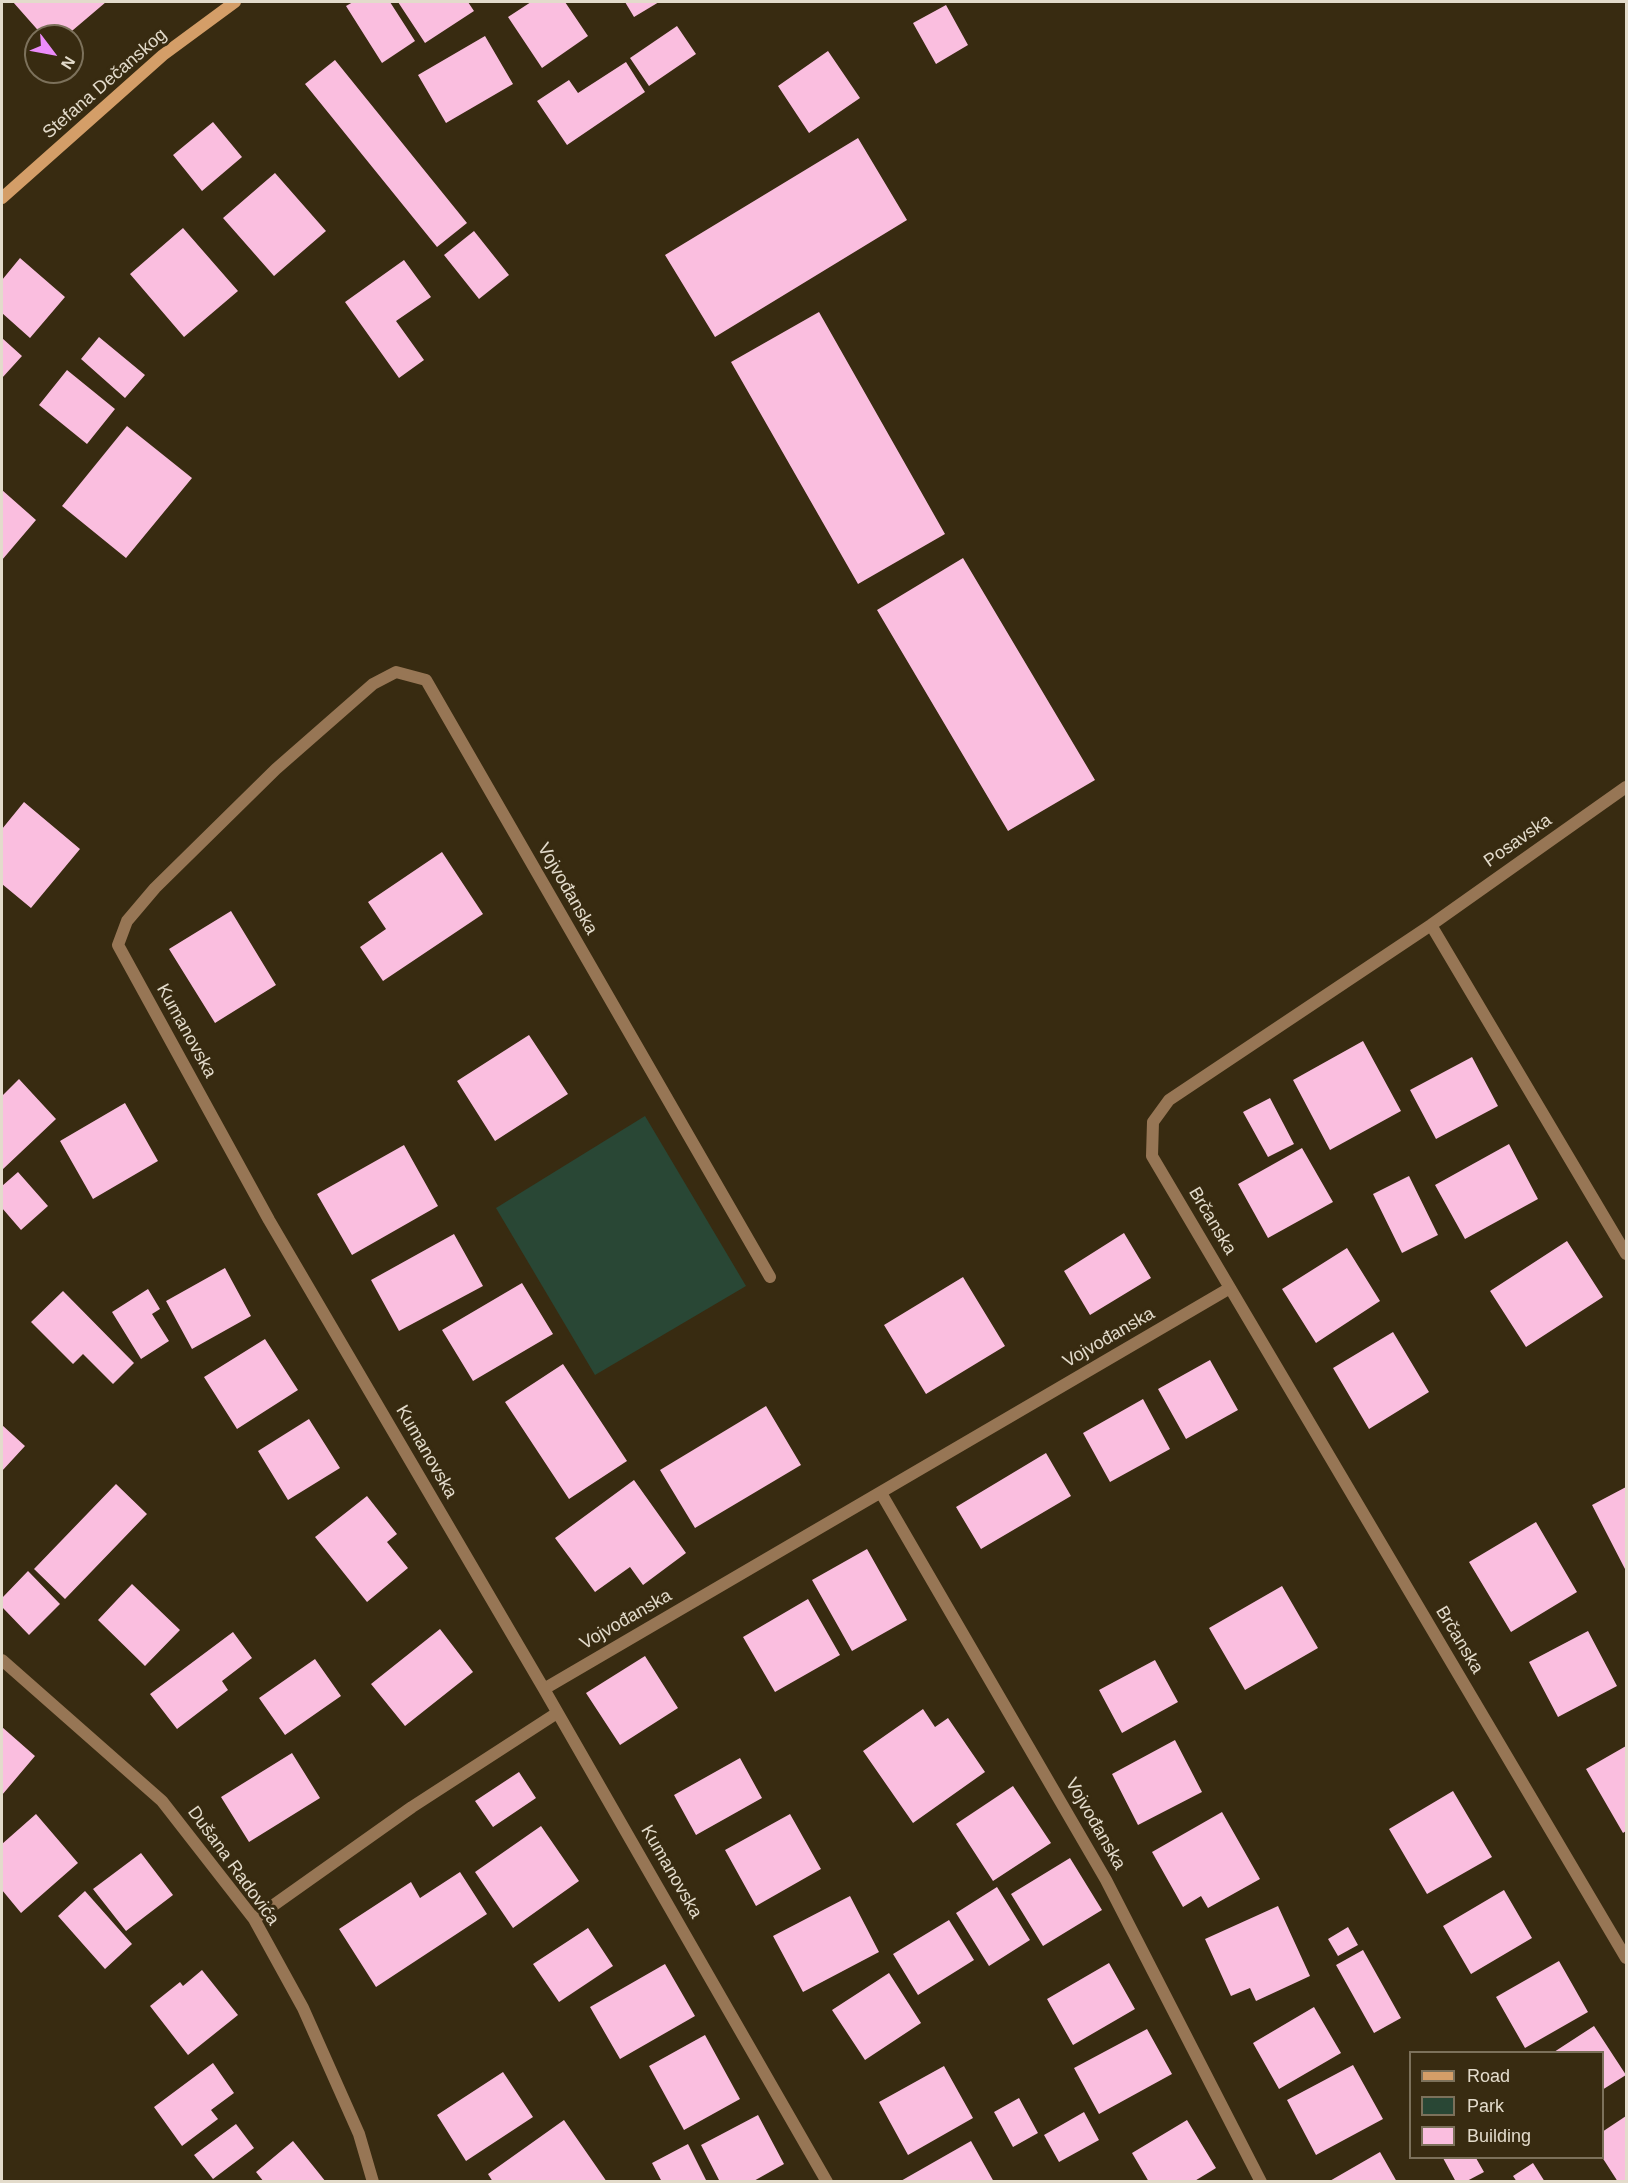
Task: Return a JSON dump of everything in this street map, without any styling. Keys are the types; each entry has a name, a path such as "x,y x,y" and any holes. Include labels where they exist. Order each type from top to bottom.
{"main road":[{"name":"Stefana Dečanskog","path":"2,198 163,55 235,2"}],"street":[{"name":"Vojvođanska","path":"276,769 372,684 396,672 426,680 770,1277"},
{"name":"Kumanovska","path":"276,769 155,888 127,921 118,945 269,1220 690,1940 827,2181"},
{"name":"Posavska","path":"1431,925 1626,787"},
{"path":"1431,925 1626,1254"},
{"name":"Brčanska","path":"1431,925 1170,1100 1153,1122 1152,1156 1626,1958"},
{"name":"Vojvođanska","path":"544,1689 1230,1288"},
{"name":"Vojvođanska","path":"882,1493 1107,1880 1261,2181"},
{"name":"Dušana Radovića","path":"2,1660 162,1801 254,1919 303,2008 359,2134 373,2181"},
{"path":"254,1919 412,1807 557,1713"}],"green space":[{"path":"645,1116 746,1286 595,1375 496,1208"}],"building":[{"path":"13,2 106,2 80,24 32,24"},
{"path":"353,2 390,2 415,41 382,63 346,6"},
{"path":"398,2 468,2 474,11 425,43"},
{"path":"531,2 565,2 588,36 542,68 508,17"},
{"path":"625,2 659,2 634,17"},
{"path":"946,5 968,45 936,64 913,23"},
{"path":"677,26 696,54 649,86 630,58"},
{"path":"485,36 513,84 446,123 418,75"},
{"path":"828,51 860,98 809,133 778,86"},
{"path":"335,60 467,223 437,247 305,84"},
{"path":"626,62 645,92 567,145 537,101 569,80 578,93"},
{"path":"213,122 242,157 202,191 173,155"},
{"path":"858,138 907,220 715,337 665,255"},
{"path":"275,173 326,231 274,276 223,218"},
{"path":"183,228 238,291 184,337 130,274"},
{"path":"474,231 509,275 479,299 444,255"},
{"path":"20,258 65,297 30,338 2,313 2,280"},
{"path":"404,260 431,297 396,321 424,360 399,378 345,302"},
{"path":"819,312 945,534 858,584 731,362"},
{"path":"99,337 145,375 125,398 81,359"},
{"path":"2,338 22,356 2,378"},
{"path":"67,370 115,409 87,444 39,405"},
{"path":"127,426 192,478 126,558 62,506"},
{"path":"2,490 36,520 2,560"},
{"path":"963,558 1095,780 1008,831 877,610"},
{"path":"24,802 80,849 31,908 2,884 2,829"},
{"path":"442,852 483,914 383,981 360,947 386,929 368,902"},
{"path":"231,911 276,985 215,1023 169,949"},
{"path":"529,1035 568,1094 495,1141 457,1081"},
{"path":"1363,1041 1401,1111 1330,1150 1293,1080"},
{"path":"1472,1057 1498,1106 1436,1139 1410,1090"},
{"path":"19,1079 56,1119 2,1170 2,1096"},
{"path":"1270,1098 1294,1144 1268,1157 1243,1112"},
{"path":"125,1103 158,1161 93,1199 60,1141"},
{"path":"1509,1144 1538,1199 1465,1239 1435,1185"},
{"path":"404,1145 438,1206 352,1255 317,1194"},
{"path":"1302,1148 1333,1202 1268,1238 1238,1184"},
{"path":"18,1172 48,1206 21,1230 2,1208 2,1186"},
{"path":"1409,1176 1438,1235 1402,1253 1373,1194"},
{"path":"1124,1233 1151,1278 1090,1315 1064,1271"},
{"path":"454,1234 483,1286 399,1331 371,1280"},
{"path":"1567,1241 1603,1297 1526,1347 1490,1291"},
{"path":"1347,1248 1380,1301 1316,1343 1282,1289"},
{"path":"225,1268 251,1316 192,1349 166,1301"},
{"path":"963,1277 1005,1346 926,1394 884,1325"},
{"path":"522,1283 553,1334 473,1381 442,1330"},
{"path":"148,1289 160,1309 152,1314 169,1341 141,1359 112,1312"},
{"path":"63,1291 134,1363 113,1384 83,1354 73,1364 31,1322"},
{"path":"1393,1332 1429,1392 1369,1429 1333,1368"},
{"path":"265,1339 298,1390 237,1429 204,1377"},
{"path":"1210,1360 1238,1410 1186,1439 1158,1389"},
{"path":"563,1364 627,1461 569,1499 505,1402"},
{"path":"1143,1399 1170,1449 1110,1482 1083,1433"},
{"path":"766,1406 801,1465 695,1528 660,1470"},
{"path":"309,1419 340,1468 288,1500 258,1451"},
{"path":"2,1425 25,1446 2,1471"},
{"path":"1046,1453 1071,1496 981,1549 956,1507"},
{"path":"634,1480 686,1553 643,1585 630,1567 595,1592 555,1538"},
{"path":"116,1484 147,1514 65,1599 34,1569"},
{"path":"1626,1487 1626,1568 1625,1569 1592,1505"},
{"path":"367,1496 397,1534 387,1542 408,1568 367,1602 315,1537"},
{"path":"1536,1522 1577,1592 1511,1632 1469,1562"},
{"path":"867,1549 907,1620 852,1651 812,1580"},
{"path":"28,1571 60,1604 29,1635 2,1607 2,1598"},
{"path":"132,1584 180,1630 145,1666 98,1620"},
{"path":"1282,1586 1318,1648 1245,1690 1209,1628"},
{"path":"808,1599 840,1655 775,1692 743,1637"},
{"path":"440,1629 473,1672 405,1726 371,1684"},
{"path":"1588,1631 1617,1686 1558,1717 1529,1662"},
{"path":"233,1632 252,1658 222,1681 228,1690 177,1729 150,1694"},
{"path":"645,1656 678,1708 620,1745 586,1693"},
{"path":"315,1659 341,1696 285,1735 259,1698"},
{"path":"1155,1660 1178,1702 1122,1733 1099,1690"},
{"path":"923,1709 935,1727 948,1718 985,1772 913,1823 863,1751"},
{"path":"2,1727 35,1756 2,1795"},
{"path":"1175,1740 1202,1792 1138,1825 1112,1774"},
{"path":"1626,1746 1626,1831 1623,1833 1586,1769"},
{"path":"292,1753 320,1798 249,1842 221,1797"},
{"path":"740,1758 762,1798 696,1835 674,1795"},
{"path":"519,1772 536,1798 493,1827 475,1801"},
{"path":"1013,1786 1051,1843 993,1881 956,1824"},
{"path":"1453,1791 1492,1857 1427,1894 1389,1829"},
{"path":"1222,1812 1260,1879 1208,1908 1201,1896 1183,1907 1152,1852"},
{"path":"36,1814 78,1863 21,1913 2,1890 2,1844"},
{"path":"790,1814 821,1869 756,1906 725,1850"},
{"path":"541,1826 579,1881 513,1928 475,1872"},
{"path":"141,1853 173,1895 126,1931 93,1889"},
{"path":"1070,1858 1102,1910 1043,1946 1011,1894"},
{"path":"460,1872 487,1914 376,1987 339,1929 411,1882 420,1898"},
{"path":"997,1887 1030,1940 989,1966 956,1913"},
{"path":"1504,1890 1532,1938 1471,1974 1443,1926"},
{"path":"85,1891 132,1944 105,1969 58,1916"},
{"path":"850,1896 879,1952 803,1992 773,1936"},
{"path":"1278,1906 1310,1976 1256,2001 1250,1988 1231,1996 1205,1939"},
{"path":"949,1920 974,1960 918,1995 893,1954"},
{"path":"1348,1927 1358,1945 1338,1956 1328,1939"},
{"path":"588,1928 613,1966 559,2002 533,1964"},
{"path":"1363,1950 1401,2018 1374,2033 1336,1965"},
{"path":"1559,1961 1588,2012 1525,2048 1496,1997"},
{"path":"1109,1963 1135,2009 1073,2045 1047,1999"},
{"path":"665,1964 695,2016 620,2059 590,2007"},
{"path":"202,1970 238,2015 188,2055 150,2006 180,1982 183,1986"},
{"path":"889,1973 921,2023 865,2060 832,2010"},
{"path":"1314,2007 1341,2053 1279,2089 1253,2043"},
{"path":"1594,2026 1626,2075 1604,2089 1604,2051 1556,2051"},
{"path":"1147,2029 1172,2074 1099,2114 1074,2068"},
{"path":"705,2035 740,2099 684,2130 649,2066"},
{"path":"213,2063 234,2093 211,2110 218,2119 182,2146 154,2107"},
{"path":"1353,2065 1383,2119 1316,2155 1287,2100"},
{"path":"944,2066 973,2118 908,2155 879,2102"},
{"path":"503,2072 533,2117 466,2161 437,2115"},
{"path":"1019,2098 1038,2133 1013,2147 994,2112"},
{"path":"1084,2112 1099,2140 1059,2162 1044,2135"},
{"path":"758,2115 784,2164 752,2182 720,2182 701,2145"},
{"path":"1626,2116 1626,2182 1618,2182 1603,2159 1604,2131"},
{"path":"564,2120 607,2182 493,2182 488,2174"},
{"path":"1187,2120 1216,2168 1193,2182 1149,2182 1132,2153"},
{"path":"236,2124 254,2148 213,2179 194,2155"},
{"path":"293,2141 326,2182 264,2182 256,2172"},
{"path":"971,2141 994,2182 899,2182"},
{"path":"688,2144 707,2182 662,2182 652,2163"},
{"path":"1380,2152 1397,2182 1328,2182"},
{"path":"1444,2159 1477,2159 1484,2172 1465,2182 1456,2182"},
{"path":"1533,2163 1545,2182 1517,2182 1513,2176"}]}
